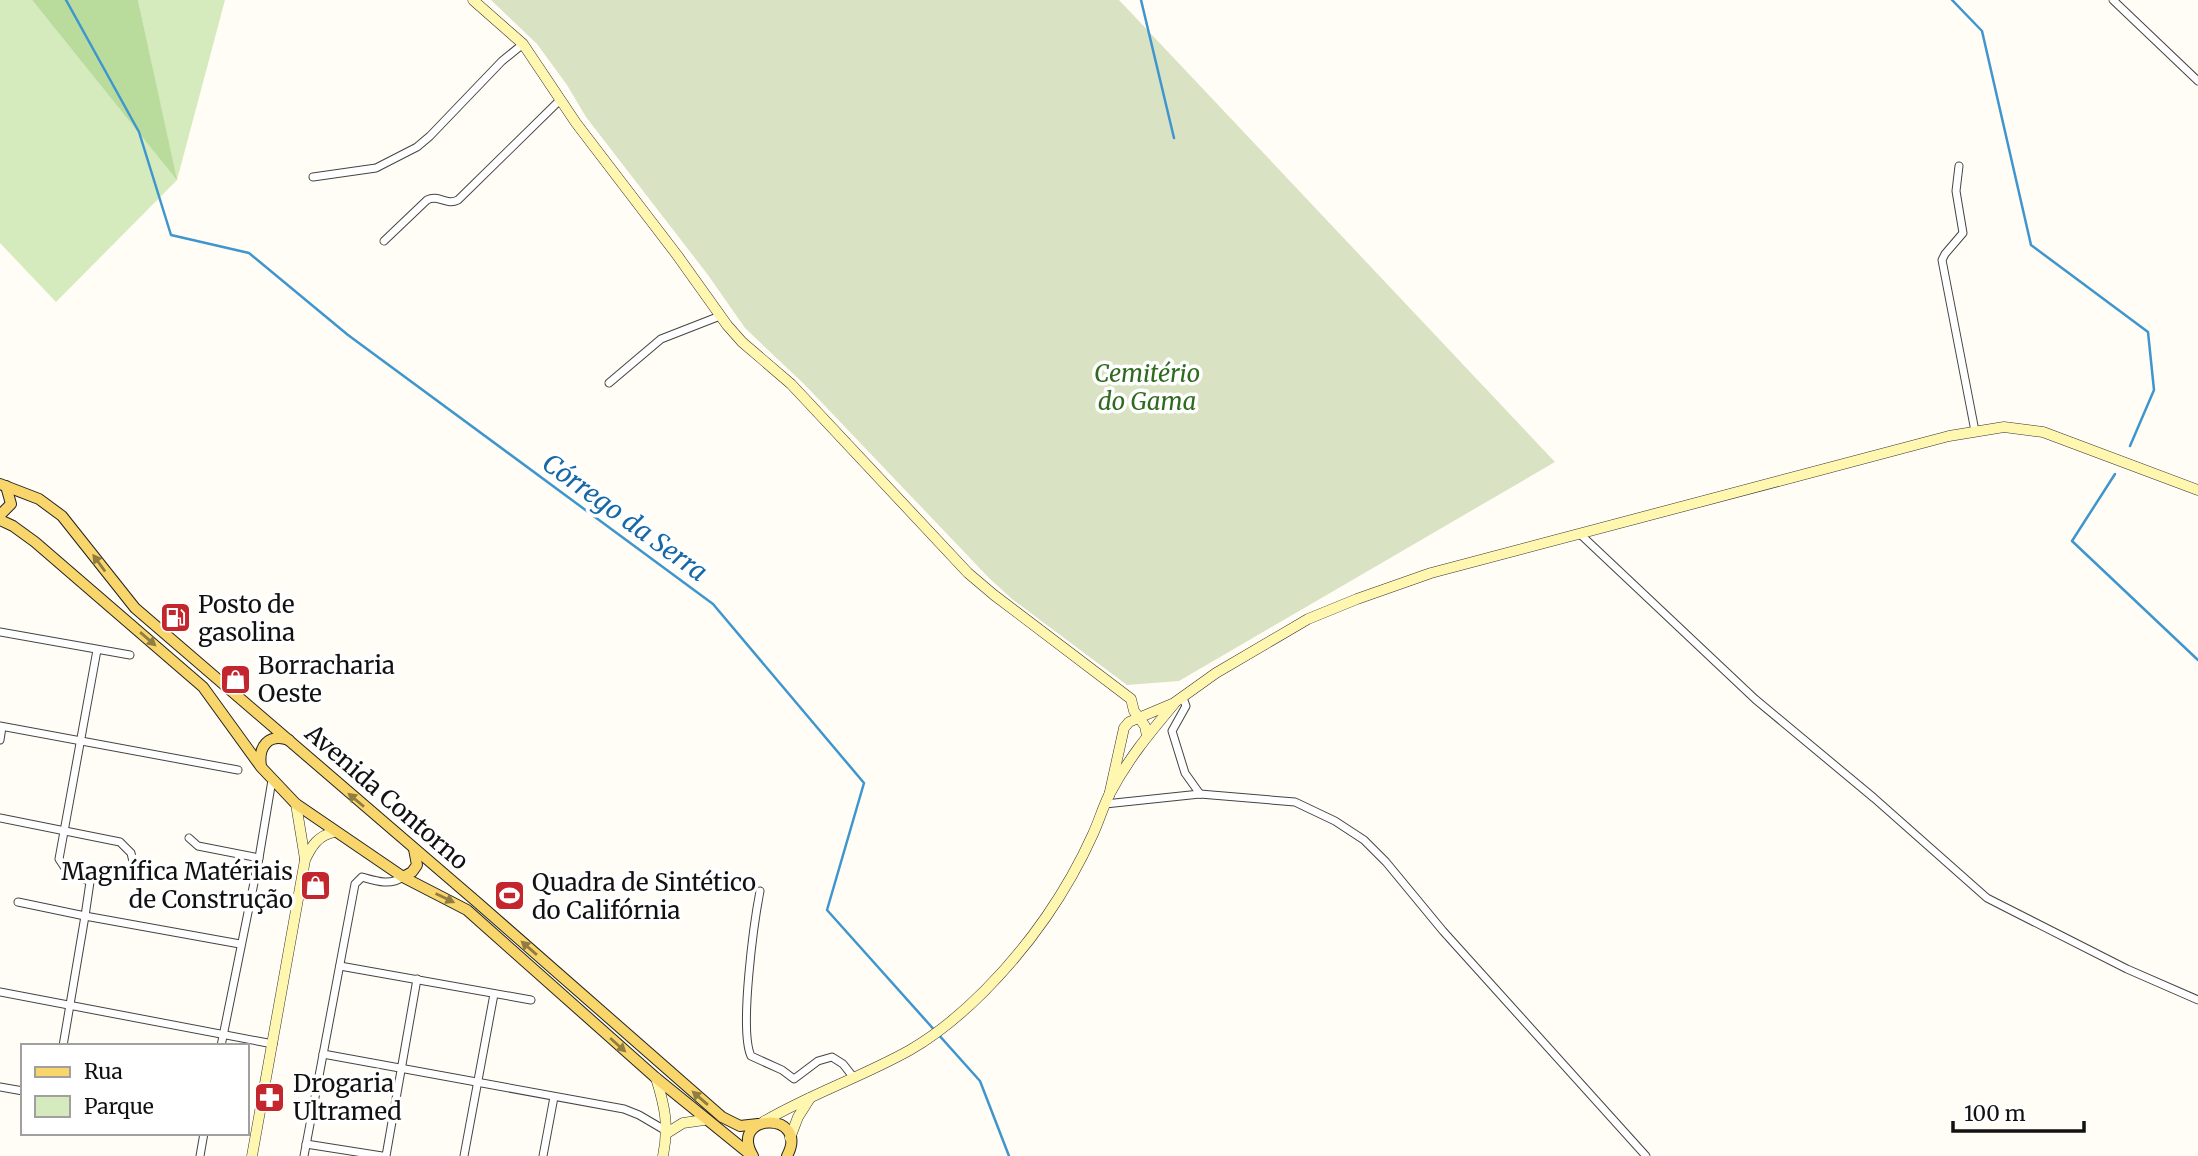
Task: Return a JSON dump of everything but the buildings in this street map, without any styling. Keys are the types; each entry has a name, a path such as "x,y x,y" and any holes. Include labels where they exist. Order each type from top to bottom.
{"main road":[{"path":"473,0 523,44 560,100 742,342 791,384 968,573 993,595 1131,699 1137,718 1145,726 1147,736"},
{"path":"752,1156 748,1140 753,1128 912,1049 936,1032 1001,974 1046,918 1074,873 1107,800 1137,748 1147,736 1179,701 1216,673 1307,619 1431,573 1935,439 1975,431 2004,427 2043,432 2198,490"},
{"path":"0,515 11,504 10,496 3,485"},
{"name":"Avenida Contorno","path":"3,485 39,499 62,516 130,604 722,1117 740,1126 761,1123"},
{"name":"Avenida Contorno","path":"0,520 35,541 211,697 261,767 296,804 403,877 467,910 704,1120 752,1156"},
{"path":"107,604 130,604"},
{"path":"173,661 197,661"},
{"path":"1107,800 1124,728 1137,718 1179,701"},
{"path":"1122,736 1125,745 1137,748"},
{"path":"261,767 260,752 266,742 274,738 291,741"},
{"path":"296,804 305,860"},
{"path":"252,1156 305,860 312,845 320,837 334,832"},
{"path":"403,877 417,865 414,848"},
{"path":"656,1078 668,1133 663,1156"},
{"path":"787,1156 798,1117 810,1098"},
{"path":"668,1133 683,1123 704,1120"},
{"path":"761,1123 770,1121 783,1126 791,1141 793,1156"}],"street":[{"path":"2113,0 2198,81"},
{"path":"313,177 376,168 416,147 430,136 502,61 523,44"},
{"path":"384,241 427,200 436,197 450,202 458,200 560,100"},
{"path":"1959,166 1956,191 1963,233 1942,260 1975,431"},
{"path":"609,383 662,338 720,316"},
{"path":"1580,534 1755,699 1874,798 1987,898 2127,969 2198,1000"},
{"path":"0,632 130,655"},
{"path":"63,1044 90,882 61,864 59,859 97,650"},
{"path":"1179,701 1185,706 1184,712 1172,731 1185,773 1199,794"},
{"path":"0,740 1,726 238,771"},
{"path":"221,1044 272,780"},
{"path":"1107,800 1199,794 1295,802 1317,811 1364,840 1646,1156"},
{"path":"0,818 120,842 131,853 134,866"},
{"path":"189,838 198,846 259,858"},
{"path":"304,1156 357,880 362,877 385,883 403,877"},
{"path":"760,891 748,1002 747,1042 751,1056 782,1070 794,1079 818,1061 832,1057 843,1065 854,1079"},
{"path":"18,902 240,944"},
{"path":"340,966 531,1000"},
{"path":"306,1144 384,1156 417,979"},
{"path":"0,992 273,1044"},
{"path":"464,1156 494,994"},
{"path":"323,1054 631,1111 668,1133"},
{"path":"0,1087 21,1091"},
{"path":"542,1156 554,1097"},
{"path":"200,1156 204,1135"}],"green space":[{"path":"0,0 32,0 176,178 138,0 225,0 177,180 56,302 0,243"},
{"path":"32,0 138,0 177,180"},
{"name":"Cemitério do Gama","path":"491,0 1119,0 1555,462 1179,681 1127,685 1012,599 989,578 805,385 745,328 708,275 586,117 537,44"}],"waterway":[{"name":"Córrego da Serra","path":"66,0 139,132 171,235 249,253 348,335 713,604 864,783 827,910 980,1081 1009,1156"},
{"path":"1141,0 1174,138"},
{"path":"1952,0 1982,31 2031,245 2148,332 2154,390 2130,446"},
{"path":"2115,474 2072,541 2198,660"}],"place":[{"name":"Posto de gasolina","path":"175,618"},
{"name":"Borracharia Oeste","path":"235,679"},
{"name":"Magnífica Matériais de Construção","path":"316,885"},
{"name":"Quadra de Sintético do Califórnia","path":"509,896"},
{"name":"Drogaria Ultramed","path":"270,1097"}]}
